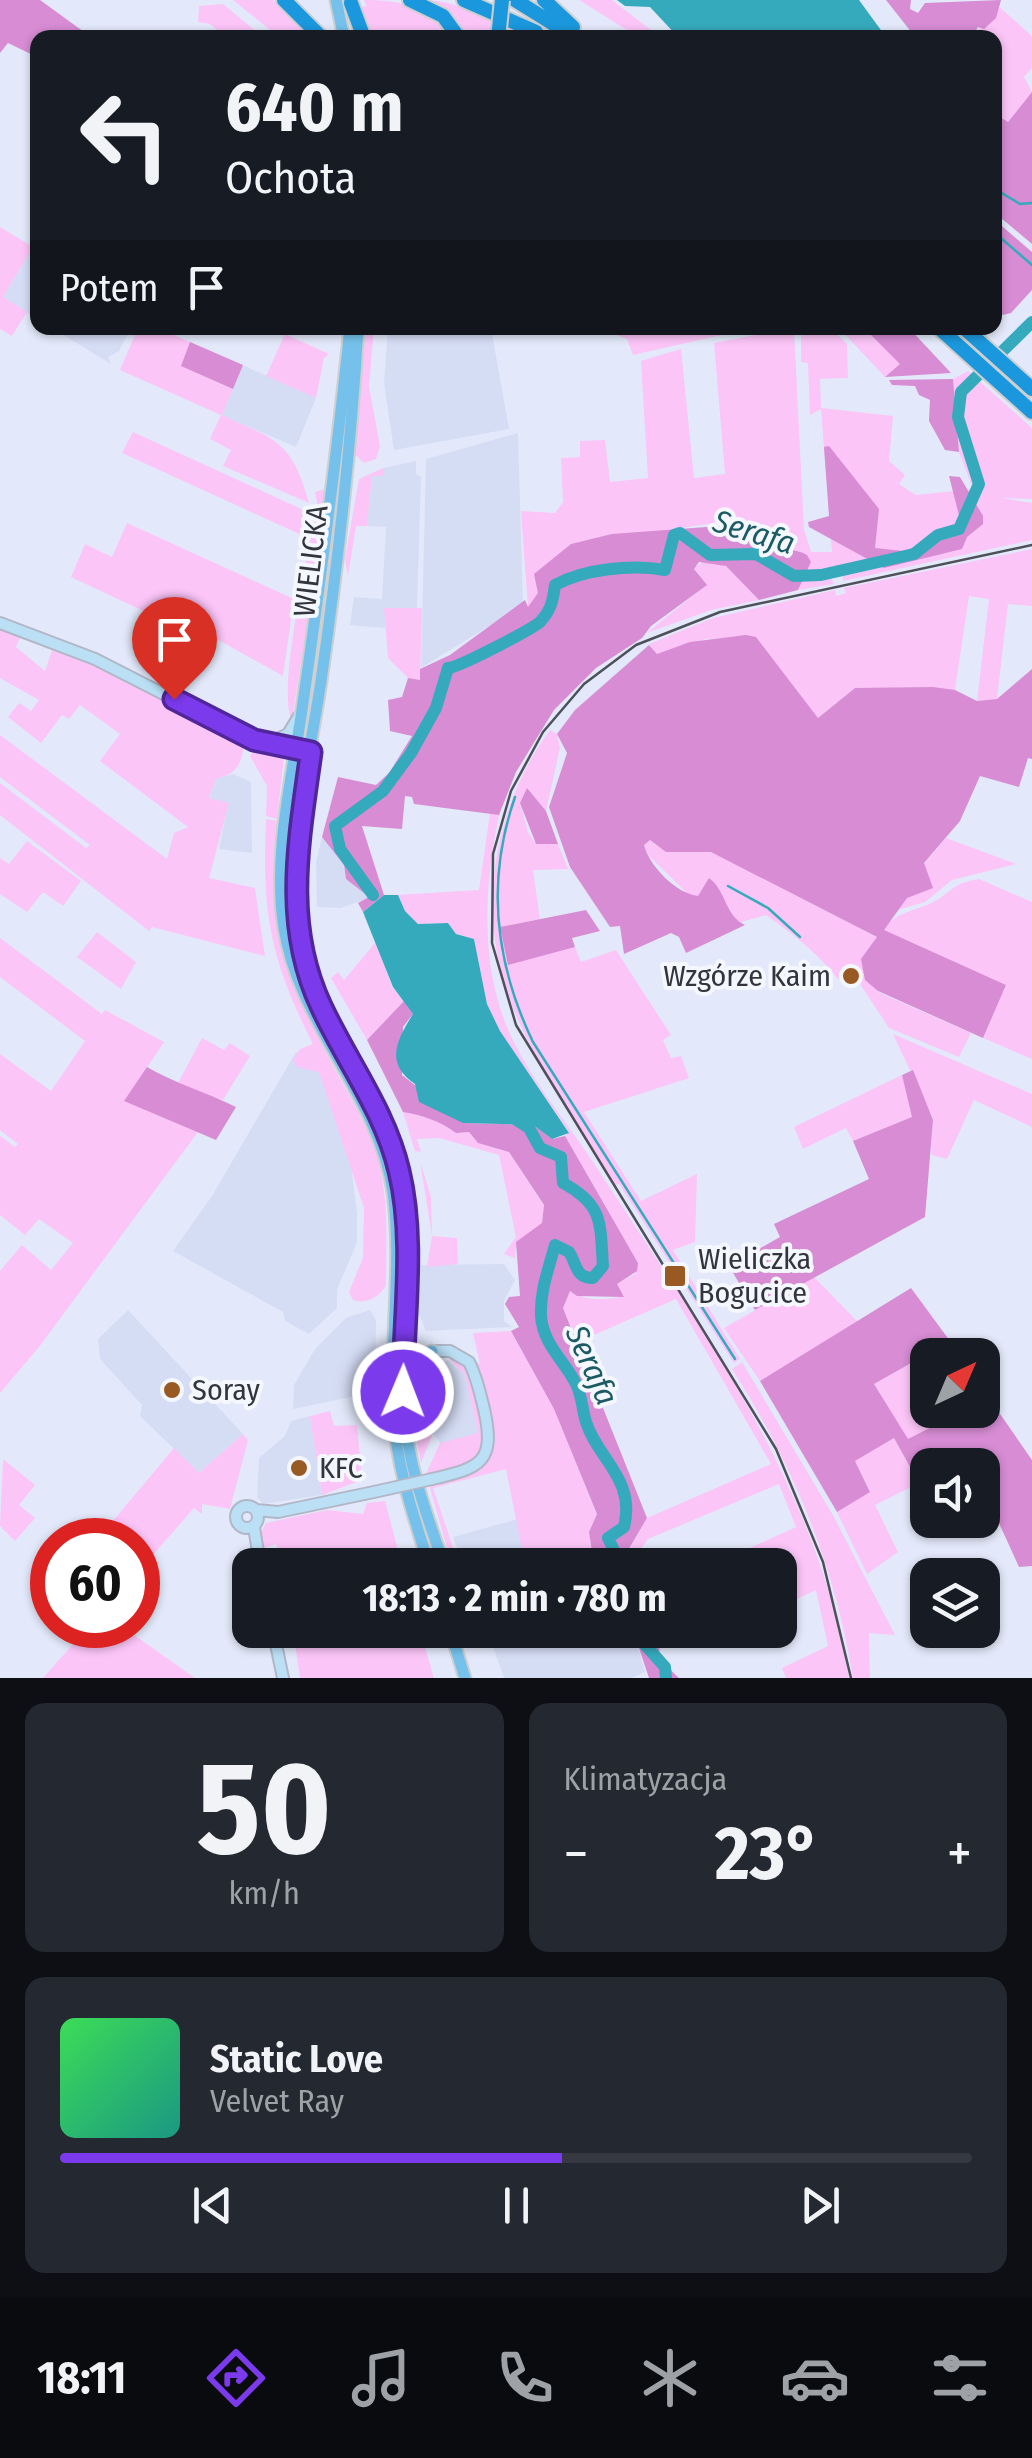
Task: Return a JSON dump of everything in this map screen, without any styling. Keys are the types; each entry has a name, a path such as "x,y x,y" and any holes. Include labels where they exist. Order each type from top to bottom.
{"highway":[{"path":"284,0 314,30"},
{"path":"410,0 444,16 454,30"},
{"path":"464,0 530,30"},
{"path":"482,0 533,30"},
{"path":"499,30 502,0"},
{"path":"515,0 563,30"},
{"path":"544,0 576,30"},
{"path":"346,1 358,30"},
{"path":"965,335 1032,388"},
{"path":"965,335 1000,382 1032,412"}],"main road":[{"path":"344,30 346,1"},
{"name":"WIELICKA","path":"349,335 281,872 283,927 300,986 370,1119 389,1172 396,1226 394,1422 402,1472 424,1548"},
{"name":"WIELICKA","path":"357,335 345,494 294,882 300,943 322,1009 374,1103 394,1151 405,1208 403,1392 414,1468 439,1548"},
{"path":"403,1392 412,1368 432,1351 412,1341 404,1318"},
{"path":"456,1648 465,1678"}],"street":[{"path":"0,623 95,659 265,744 311,752"},
{"path":"265,744 288,734 302,710"},
{"path":"256,1548 253,1521 475,1467 486,1452 490,1436 469,1362 450,1351 432,1351"},
{"path":"277,1648 284,1678"}],"shaded area":[{"path":"0,0 40,0 81,30 30,30 30,54 8,43 0,53"},
{"path":"233,0 273,0 306,30 270,30"},
{"path":"364,0 414,8 446,30 366,30 361,7 367,6"},
{"path":"421,0 451,4 495,24 494,30 455,30"},
{"path":"579,0 612,0 651,30 627,30"},
{"path":"886,0 911,0 910,9 918,13 925,3 1001,0 996,18 984,29 910,30"},
{"path":"223,4 255,30 216,30 198,22 199,6"},
{"path":"997,5 1032,36 1032,68 1024,77 1032,92 1007,123 1002,119 1002,30 978,30"},
{"path":"1032,92 1032,244 1002,219 1002,118 1008,122"},
{"path":"1002,226 1032,252 1032,290 1011,313 1003,315"},
{"path":"0,227 30,245 30,252 3,297 27,312 12,336 0,329"},
{"path":"30,252 30,314 3,297"},
{"path":"63,335 127,335 119,351 108,357 111,364"},
{"path":"135,335 174,335 190,342 182,366 233,389 222,415 279,445 296,467 309,503 223,466 231,450 210,439 221,415 120,370"},
{"path":"285,335 329,354 324,358 316,398 266,376"},
{"path":"365,335 373,335 369,387 380,446 376,459 364,463 355,455"},
{"path":"387,335 492,335 509,429 394,450 384,383"},
{"path":"617,335 722,335 633,355 627,339"},
{"path":"757,335 794,335 804,530 811,552 832,552 821,409 810,415 808,363 801,362 801,335 838,335 847,344 848,378 820,379 821,408 893,416 889,461 905,475 899,484 916,495 973,489 959,452 953,379 968,371 1032,428 1032,499 1001,498 1032,503 1032,540 843,581 843,576 831,578 834,584 798,590 811,562 800,551 770,553 755,548 759,533 732,525 704,525 675,530 617,552 539,593 528,608 521,511 555,513 563,502 561,458 580,457 580,441 605,440 610,482 648,478 641,361 681,349 694,478 725,474 714,343"},
{"path":"846,335 871,335 901,364 885,377"},
{"path":"871,335 916,335 951,373 885,377 900,364"},
{"path":"190,342 243,365 233,389 181,366"},
{"path":"243,365 316,398 296,447 221,415"},
{"path":"953,379 959,452 945,450 929,421 930,400 919,395 915,386 892,385 889,380"},
{"path":"133,432 310,513 306,537 122,453"},
{"path":"518,433 523,605 421,668 426,459"},
{"path":"829,446 879,509 875,548 903,551 957,534 962,527 949,476 960,477 983,516 983,524 967,537 962,549 884,568 809,527 808,522 829,516 824,447"},
{"path":"416,461 416,474 421,477 417,608 385,608 385,628 350,625 354,597 382,599 386,527 367,526 372,476 383,468"},
{"path":"383,468 384,476 372,476 367,526 356,526 348,576 345,559 359,479"},
{"path":"328,491 292,720 288,704 291,649 317,502 315,492"},
{"path":"127,523 294,599 283,676 163,609 158,618 71,577 85,544 112,557"},
{"path":"755,525 759,532 755,547 807,555 811,562 798,590 759,600 726,566 699,562 694,569 707,585 651,626 642,638 596,668 554,710 516,772 499,815 414,804 412,797 405,796 402,829 362,826 384,895 363,912 358,903 369,897 346,879 344,865 322,837 338,777 376,785 389,773 412,736 390,731 388,700 402,697 408,678 420,680 420,669 450,655 525,600 528,607 538,593 534,574 571,544 612,534"},
{"path":"1032,549 1032,606 1008,604 997,699 977,701 989,599 969,596 955,690 855,688 818,718 756,637 706,639 657,654 649,644 713,618 835,590 836,596 846,593 844,588"},
{"path":"706,560 726,566 759,600 711,610 647,633 706,585 694,568"},
{"path":"384,608 422,608 420,680 408,678 388,658"},
{"path":"0,630 20,638 16,647 45,671 52,650 107,670 245,741 238,766 216,779 209,798 229,803 209,878 255,888 265,956 152,927 149,931 0,815 0,783 86,848 90,845 0,777 0,735 167,859 174,833 188,827 100,761 120,734 80,705 69,719 62,715 41,743 8,717 19,703 31,711 39,700 0,678"},
{"path":"756,637 818,718 855,688 933,687 955,690 977,701 997,699 1032,669 1032,759 1028,758 1019,787 980,776 960,821 924,863 933,888 907,898 884,930 1006,985 983,1038 878,991 865,980 861,959 877,937 711,852 666,852 650,840 644,845 658,870 681,890 698,896 709,878 733,916 745,925 686,953 679,937 671,933 624,954 620,926 610,927 570,867 549,807 567,753 557,734 575,710 649,645 657,654 690,642"},
{"path":"550,730 557,734 560,748 546,811 527,789 520,803 528,832 536,844 558,844 568,869 533,870 540,919 501,927 509,964 575,947 581,962 616,950 671,1035 663,1040 671,1058 681,1056 689,1078 584,1112 641,1201 697,1174 695,1242 673,1250 740,1359 734,1363 552,1083 528,1042 504,984 493,908 501,833 529,762"},
{"path":"256,748 284,757 277,819 266,816 267,786 250,756"},
{"path":"233,774 251,782 252,853 219,849 228,804 209,799 216,779"},
{"path":"527,788 546,811 558,844 536,844 520,803"},
{"path":"490,813 499,815 490,870 487,927 501,1012 540,1087 713,1347 782,1473 811,1539 833,1607 849,1678 786,1678 782,1668 828,1646 816,1590 797,1599 797,1548 750,1548 796,1527 779,1484 648,1539 642,1548 630,1548 647,1518 771,1464 676,1299 578,1342 563,1308 570,1290 589,1298 624,1296 616,1284 635,1274 638,1263 565,1136 569,1132 500,1031 487,1004 474,939 456,934 448,923 418,924 405,911 398,895 479,890"},
{"path":"266,819 277,821 277,918 293,977 379,1163 386,1208 386,1285 368,1300 353,1300 349,1292 363,1258 364,1208 319,1072 297,1067 293,1060 300,1049 313,1044 287,986 272,935 266,882"},
{"path":"322,837 344,865 346,879 370,898 340,908 317,907 316,862"},
{"path":"946,838 1016,864 952,880 925,902 897,910 924,864"},
{"path":"650,840 664,849 701,849 731,859 878,938 878,992 971,1033 959,1057 889,1028 860,984 838,979 806,946 766,915 738,923 710,878 698,897 690,896 646,853 644,845"},
{"path":"27,841 81,881 63,906 43,892 27,912 0,894 0,858 9,864"},
{"path":"979,879 1032,902 1032,1059 983,1038 1006,985 883,930 899,916 931,903 962,883"},
{"path":"586,910 600,931 572,938 575,947 508,965 500,927"},
{"path":"97,932 136,962 121,989 77,957"},
{"path":"0,938 102,1014 105,1010 164,1042 125,1101 198,1132 39,1347 0,1393 0,1271 22,1245 51,1270 73,1243 39,1219 25,1235 0,1215 0,1136 15,1147 18,1144 0,1130 0,1054 51,1091 85,1041 0,977"},
{"path":"376,942 392,987 404,1001 367,1040 331,978 338,972 344,980"},
{"path":"404,1001 413,1014 403,1027 402,1075 463,1123 533,1125 552,1139 565,1136 638,1263 637,1271 617,1284 624,1297 577,1296 570,1291 563,1308 647,1518 629,1548 591,1548 589,1532 597,1514 554,1409 511,1331 519,1327 505,1304 509,1297 520,1296 516,1242 542,1223 544,1205 509,1152 478,1143 469,1132 456,1133 431,1119 403,1112 367,1040"},
{"path":"893,1034 1032,1094 1032,1127 974,1100 947,1159 931,1155 933,1119"},
{"path":"202,1038 224,1050 230,1043 250,1056 223,1100 177,1085"},
{"path":"296,1052 308,1062 319,1059 347,1134 357,1213 357,1242 337,1290 337,1308 309,1334 285,1321 283,1312 173,1251 212,1196"},
{"path":"147,1067 236,1107 216,1140 124,1101"},
{"path":"913,1070 933,1120 925,1217 755,1310 729,1266 780,1237 774,1224 869,1179 853,1141 912,1117 902,1075"},
{"path":"902,1075 913,1117 853,1141 846,1128 803,1149 794,1127"},
{"path":"417,1110 458,1133 469,1132 478,1143 509,1152 544,1206 542,1223 516,1247 515,1258 504,1254 516,1237 499,1155 439,1138 417,1139 421,1152 415,1151 403,1112"},
{"path":"420,1161 431,1197 432,1236"},
{"path":"432,1236 457,1238 458,1264 427,1267"},
{"path":"504,1264 515,1280 504,1301 504,1321 512,1327 426,1331 417,1310 417,1265"},
{"path":"814,1277 858,1322 760,1381 724,1328"},
{"path":"911,1288 948,1338 910,1338 910,1364 874,1384 908,1439 930,1428 1000,1428 1000,1414 1032,1460 1032,1566 1019,1567 1000,1525 1000,1448 910,1448 910,1467 894,1438 855,1461 870,1492 837,1512 760,1381"},
{"path":"128,1310 243,1434 199,1473 140,1416 142,1405 100,1359 98,1339"},
{"path":"370,1310 376,1320 375,1392 293,1409 294,1385 315,1349 346,1318"},
{"path":"511,1331 554,1409 597,1514 589,1532 591,1548 522,1548 506,1469 433,1488 453,1548 447,1548 426,1474 440,1443 478,1433 465,1375 450,1360 451,1345 480,1364 473,1333"},
{"path":"431,1355 439,1364 422,1371 419,1394 422,1410 434,1430 421,1463 413,1423 414,1367"},
{"path":"448,1360 465,1375 479,1434 440,1443 425,1422 417,1383 422,1371"},
{"path":"742,1362 834,1517 895,1635 869,1633 870,1678 853,1678 823,1556 774,1442 732,1369"},
{"path":"910,1364 910,1428 931,1428 908,1440 874,1384"},
{"path":"330,1411 334,1426 357,1425 362,1480 322,1495 310,1416"},
{"path":"310,1416 322,1495 263,1504 257,1497 259,1458 285,1436 291,1421"},
{"path":"243,1434 248,1440 230,1509 202,1504 202,1514 194,1508 160,1547 160,1518 115,1518 174,1448 199,1473"},
{"path":"894,1438 910,1466 910,1488 875,1505 898,1552 867,1574 837,1512 870,1491 855,1461"},
{"path":"3,1459 35,1485 19,1505 35,1518 30,1518 30,1524 15,1541 0,1526"},
{"path":"385,1501 397,1548 277,1548 276,1544 264,1548 261,1533 266,1523 327,1510 363,1514 367,1503"},
{"path":"518,1519 522,1548 457,1548 453,1537"},
{"path":"70,1648 153,1648 195,1678 43,1678"},
{"path":"296,1648 425,1648 434,1678 300,1678"},
{"path":"493,1648 638,1648 645,1672 631,1678 504,1678"},
{"path":"639,1648 659,1648 659,1659 679,1678 649,1678"}],"water":[{"path":"617,0 859,0 881,30 671,30 650,7 625,6"},
{"path":"384,895 398,895 405,911 418,924 448,923 456,934 474,939 487,1004 500,1031 569,1133 552,1139 533,1125 463,1123 419,1102 415,1084 399,1068 396,1051 413,1014 393,987 363,912"}],"waterway":[{"path":"1002,193 1020,204 1032,203"},
{"path":"1002,239 1032,265"},
{"name":"Serafa","path":"373,895 340,849 335,826 383,791 411,753 436,708 448,668 495,648 540,622 551,605 555,585 608,569 665,570 674,535 680,533 710,555 756,554 794,576 821,575 914,554 938,535 959,529 979,484 958,417 961,392 1032,322"},
{"path":"515,797 500,859 498,890 503,952 520,1012 533,1042 735,1359"},
{"path":"728,886 768,908 800,937"},
{"name":"Serafa","path":"512,1117 529,1128 540,1148 561,1157 563,1183 586,1199 600,1227 603,1266 593,1278 580,1273 569,1252 555,1245 543,1289 541,1316 550,1344 578,1389 592,1435 625,1496 624,1527 608,1538 613,1548"},
{"name":"Serafa","path":"648,1648 665,1667 666,1678"}],"railway":[{"path":"851,1678 823,1562 776,1449 516,1025 492,943 493,854 511,791 543,732 584,684 636,645 720,612 1032,545"}],"place":[{"name":"Wzgórze Kaim","path":"851,976"},
{"name":"Wieliczka Bogucice","path":"675,1276"},
{"name":"Soray","path":"172,1390"},
{"name":"KFC","path":"299,1468"}],"route":[{"path":"174,699 254,740 311,752 296,854 298,931 308,974 322,1009 374,1103 400,1172 406,1228 403,1392"}]}
